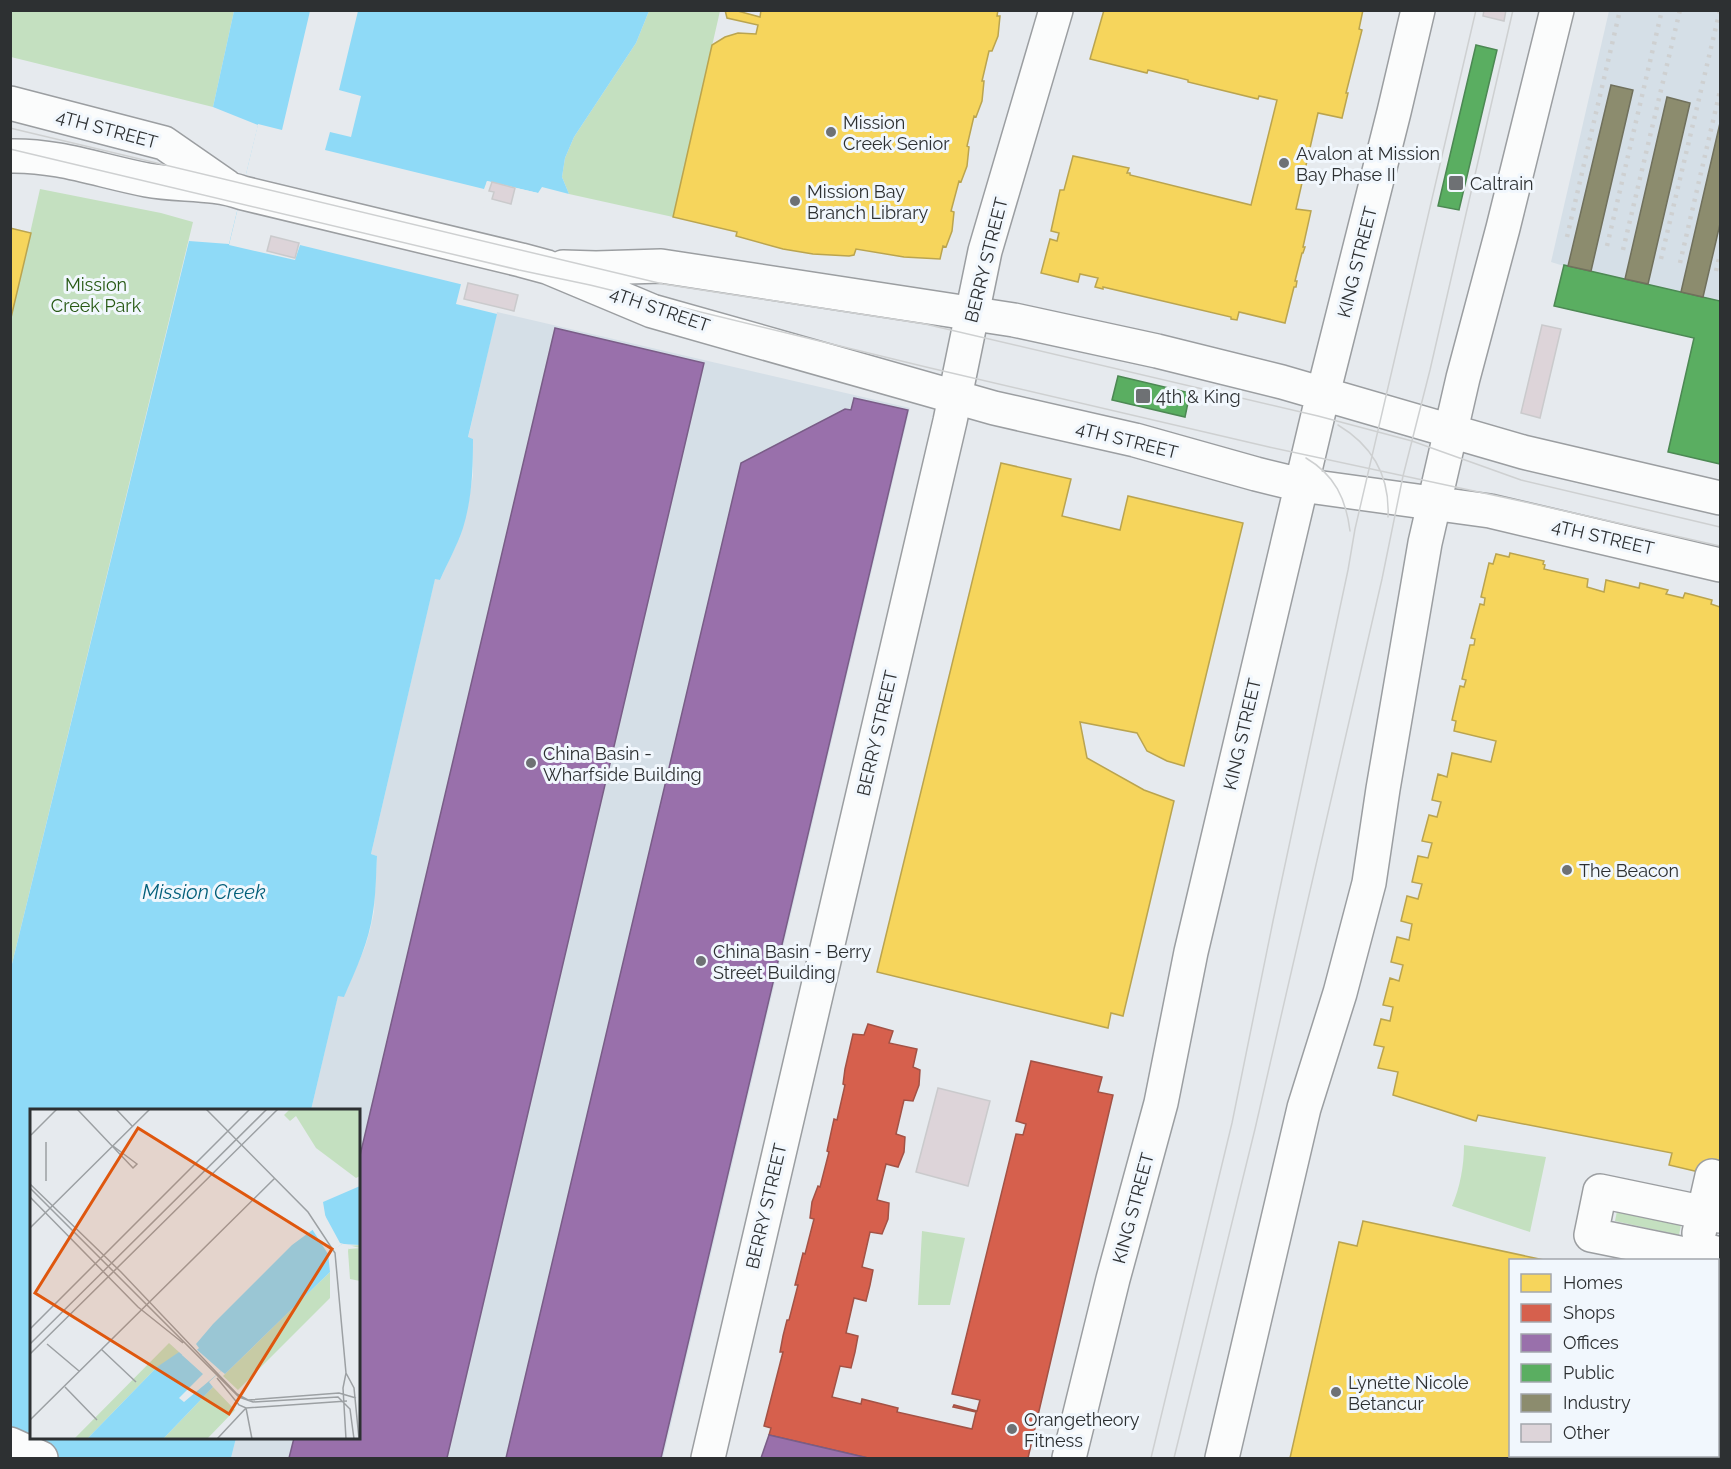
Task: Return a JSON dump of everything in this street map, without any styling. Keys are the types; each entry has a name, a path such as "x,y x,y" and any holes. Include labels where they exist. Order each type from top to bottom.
{"main road":[{"name":"BERRY STREET","path":"708,1458 955,396 985,251 1056,10"},
{"name":"KING STREET","path":"1069,1458 1113,1279 1161,1103 1191,952 1301,485 1418,10"},
{"path":"1222,1458 1304,1108 1340,993 1370,883 1383,789 1434,504 1463,378 1557,10"},
{"name":"4TH STREET","path":"10,103 164,143 235,190"},
{"name":"4TH STREET","path":"10,156 32,155 61,159 148,180 235,190 534,263 652,311 994,408 1135,440 1301,485 1490,511 1720,565"},
{"name":"4TH STREET","path":"534,263 596,268 662,266 1014,321 1157,351 1323,394 1523,452 1720,498"},
{"path":"1712,1176 1712,1214 1702,1257 1591,1235 1600,1191 1712,1214"},
{"path":"10,1444 41,1458"}],"shaded area":[{"path":"1609,11 1720,11 1720,464 1668,452 1694,338 1554,306 1564,266 1551,262"},
{"path":"497,312 910,408 663,1458 231,1458 236,1439 360,1439 360,1109 311,1109 338,995 344,996 370,930 374,912 377,856 371,854 435,578 440,580 456,545 467,511 473,475 473,439 468,438"}],"green space":[{"path":"10,11 234,11 213,107 11,57"},
{"path":"649,11 720,11 673,217 569,194 562,177 565,158 574,137 636,43"},
{"name":"Mission Creek Park","path":"40,189 161,213 193,222 11,968 10,322"},
{"path":"1464,1145 1546,1157 1530,1232 1452,1206 1461,1176"},
{"path":"1618,1206 1682,1220 1679,1235 1615,1221"},
{"path":"922,1231 965,1238 950,1305 918,1305"}],"water":[{"name":"Mission Creek","path":"234,11 649,11 636,43 574,137 565,158 562,177 569,194 542,187 538,193 487,181 456,304 497,314 468,437 473,439 468,506 455,548 440,580 435,579 371,854 377,856 371,923 344,997 338,996 311,1109 30,1109 30,1439 236,1439 231,1458 11,1458 11,968 189,241 229,244 258,125 213,107"}],"pier":[{"path":"310,11 358,11 339,90 361,96 351,137 330,132 325,150 484,189 487,181 538,193 537,196 489,184 464,285 300,245 295,260 229,245 258,124 282,130"}],"building: Homes":[{"name":"Mission Creek Senior","path":"725,10 760,17 761,10 998,10 997,16 1000,16 998,36 992,51 989,51 982,81 984,81 982,101 976,117 974,116 967,146 969,147 967,166 961,182 959,181 951,211 954,212 952,231 946,247 943,246 940,259 904,257 856,249 854,255 849,256 813,254 783,249 736,236 737,232 673,217 712,45 725,37 738,33 756,34 758,25 727,18"},
{"name":"Avalon at Mission Bay Phase II","path":"1104,10 1363,10 1359,29 1362,30 1342,118 1318,113 1296,209 1311,211 1303,247 1305,247 1295,281 1297,281 1296,287 1294,287 1285,323 1239,312 1237,320 1231,319 1231,317 1095,287 1098,278 1080,274 1078,282 1041,273 1050,239 1057,241 1059,233 1051,231 1060,190 1064,190 1073,156 1129,168 1127,173 1130,175 1251,205 1277,100 1259,96 1258,99 1148,70 1147,73 1090,59"},
{"path":"10,228 31,233 10,322"},
{"path":"1001,463 1071,479 1062,516 1120,530 1128,496 1243,523 1184,766 1147,751 1137,733 1080,722 1087,758 1144,790 1174,801 1123,1016 1111,1013 1108,1028 877,972"},
{"name":"The Beacon","path":"1510,553 1544,561 1544,569 1588,579 1587,587 1604,592 1606,580 1639,588 1640,583 1668,590 1666,594 1683,598 1685,593 1712,600 1711,604 1720,607 1720,1177 1669,1165 1672,1153 1478,1115 1476,1121 1393,1095 1398,1072 1378,1068 1384,1047 1374,1045 1381,1019 1390,1021 1393,1007 1383,1005 1390,978 1399,981 1403,965 1391,962 1397,937 1409,940 1412,924 1401,921 1407,896 1418,899 1422,884 1412,882 1418,856 1428,858 1432,843 1422,841 1429,815 1437,817 1441,802 1432,800 1438,774 1447,777 1452,753 1491,762 1496,741 1454,731 1456,721 1452,720 1460,686 1464,687 1466,680 1462,679 1470,645 1474,645 1475,639 1471,638 1480,604 1484,605 1485,598 1481,597 1489,563 1493,564 1496,554 1509,557"},
{"path":"1363,1221 1539,1259 1509,1259 1509,1457 1695,1458 1290,1458 1339,1242 1357,1246"},
{"path":"1719,1298 1720,1299 1719,1352"}],"building: Shops":[{"path":"868,1024 893,1031 889,1043 917,1049 913,1067 920,1070 919,1085 913,1101 904,1100 896,1134 905,1137 904,1152 898,1167 886,1164 877,1200 889,1203 888,1219 882,1234 870,1232 862,1267 873,1270 870,1285 866,1301 854,1298 846,1333 858,1336 855,1352 851,1368 840,1366 832,1397 861,1404 862,1399 898,1408 897,1412 972,1429 976,1412 953,1407 954,1405 977,1411 980,1400 952,1394 1016,1134 1023,1135 1026,1124 1016,1121 1031,1061 1102,1077 1098,1092 1113,1095 1028,1458 868,1458 769,1435 771,1428 764,1426 783,1352 780,1352 783,1336 798,1285 795,1285 814,1219 810,1218 812,1202 818,1186 820,1187 834,1119 837,1120 845,1085 843,1084 845,1069 853,1034 864,1035"}],"building: Offices":[{"name":"China Basin - Wharfside Building","path":"555,328 704,363 447,1458 289,1458 294,1439 360,1439 360,1156"},
{"name":"China Basin - Berry Street Building","path":"854,398 908,410 661,1458 506,1458 741,463 845,409 851,410"},
{"path":"769,1435 868,1458 761,1458"}],"building: Public":[{"path":"1476,45 1497,50 1459,210 1438,206"},
{"path":"1564,265 1720,301 1720,464 1668,452 1694,338 1554,306"},
{"path":"1118,376 1190,393 1185,417 1112,400"}],"building: Industry":[{"path":"1611,85 1633,90 1591,271 1568,266"},
{"path":"1667,97 1690,103 1648,284 1625,279"},
{"path":"1720,123 1720,224 1703,297 1681,292"}],"building: Other":[{"path":"1484,10 1506,10 1504,21 1483,16"},
{"path":"492,182 515,188 511,204 492,199 494,192 489,191"},
{"path":"271,236 299,243 295,258 267,251"},
{"path":"468,283 518,295 514,311 464,299"},
{"path":"1542,325 1561,329 1540,418 1521,413"},
{"path":"938,1088 990,1101 968,1186 916,1172"}],"tram line":[{"path":"1151,1458 1232,1123 1355,529 1476,10"},
{"path":"1174,1458 1255,1129 1382,579 1403,476 1430,370 1513,10"},
{"path":"10,128 663,284 925,324 1318,416 1412,441 1521,480 1720,527"},
{"path":"10,149 1269,447 1720,546"},
{"path":"1338,425 1361,442 1377,463 1386,488 1388,517"},
{"path":"1306,458 1332,480 1346,508 1350,531"}],"railway":[{"path":"1567,237 1620,10"},
{"path":"1607,246 1662,10"},
{"path":"1623,250 1680,10"},
{"path":"1661,259 1720,10"},
{"path":"1680,263 1720,91"},
{"path":"1716,271 1720,254"}],"place":[{"name":"Mission Creek Senior","path":"831,132"},
{"name":"Avalon at Mission Bay Phase II","path":"1284,163"},
{"name":"Caltrain","path":"1456,183"},
{"name":"Mission Bay Branch Library","path":"795,201"},
{"name":"4th & King","path":"1143,396"},
{"name":"China Basin - Wharfside Building","path":"531,763"},
{"name":"The Beacon","path":"1567,870"},
{"name":"China Basin - Berry Street Building","path":"701,961"},
{"name":"Lynette Nicole Betancur","path":"1336,1392"},
{"name":"Orangetheory Fitness","path":"1012,1429"}]}
